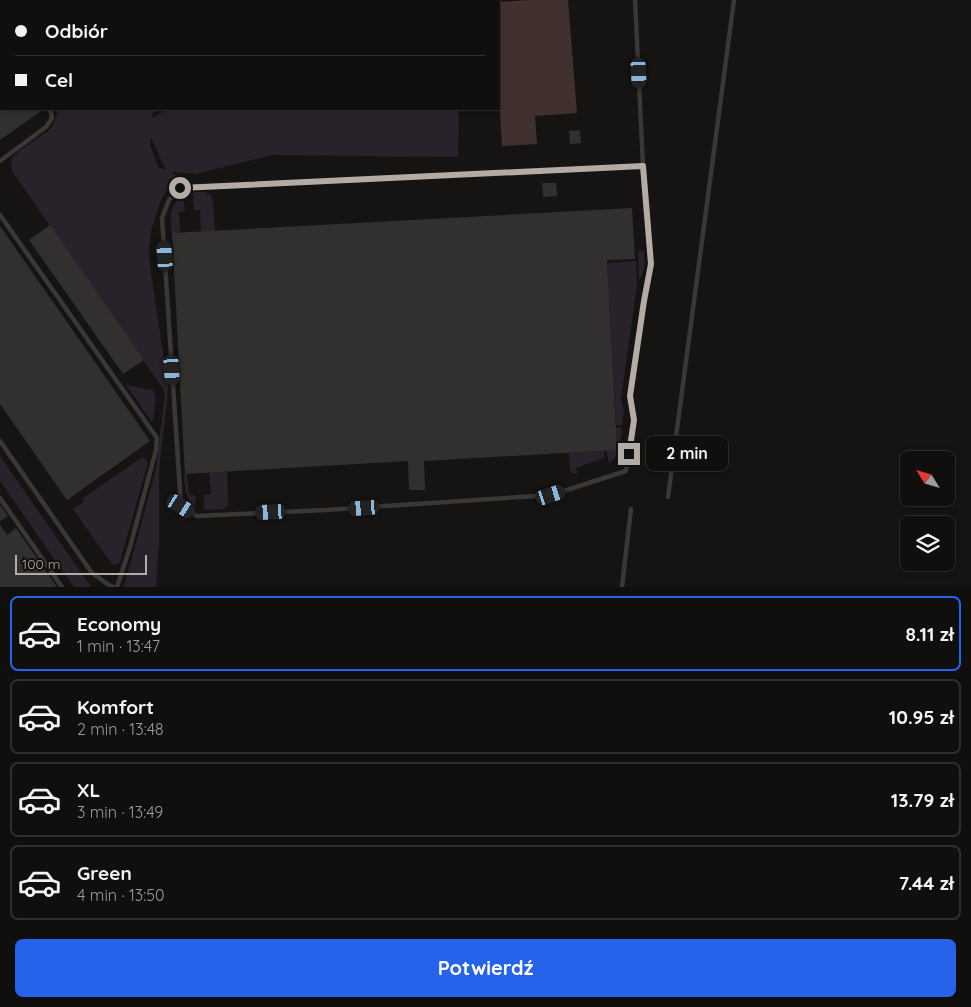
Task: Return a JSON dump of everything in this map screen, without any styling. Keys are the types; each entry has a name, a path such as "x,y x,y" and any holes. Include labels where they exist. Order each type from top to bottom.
{"lane":[{"path":"635,0 643,166 651,264 630,396 634,420 626,471 551,495 326,510 197,516 181,506 162,218 169,200 180,188 643,166"},
{"path":"668,497 734,0"},
{"path":"0,161 46,127 52,118 50,110"},
{"path":"0,215 157,438 156,450 130,547 115,587 106,584 92,572 0,441"},
{"path":"0,498 62,587"},
{"path":"622,587 631,509"}],"shaded area":[{"path":"568,0 577,113 535,116 537,144 502,146 500,110 500,2"},
{"path":"57,110 158,110 152,114 152,118 165,110 459,110 458,157 272,155 195,174 171,172 176,175 160,202 151,231 149,252 168,385 159,470 159,543 156,587 124,587 156,469 164,390 12,171 11,164 14,155 48,131 56,118","holes":["151,137 166,170 158,167 150,145"]},
{"path":"205,192 211,195 215,231 201,232 200,210 194,210 193,194"},
{"path":"181,196 183,196 185,211 179,212 180,233 172,233 171,213"},
{"path":"638,251 644,251 643,270 639,280"},
{"path":"636,261 637,285 621,399 624,411 622,425 616,425 607,263"},
{"path":"126,385 153,390 155,401 153,420 151,421"},
{"path":"616,428 622,428 619,448 616,456 609,463 606,451"},
{"path":"604,451 604,458 576,468 578,474 572,473 570,470 569,453"},
{"path":"0,456 91,587 74,587 0,481"},
{"path":"141,458 148,462 120,562 115,565 112,564 73,509 84,502 82,499"},
{"path":"227,471 228,505 223,509 206,510 204,507 204,495 211,494 209,472"},
{"path":"187,473 189,495 195,495 196,507 186,493 184,476"}],"building":[{"path":"0,110 43,110 0,140"},
{"path":"580,130 581,143 570,144 569,131"},
{"path":"542,183 556,183 557,196 543,197"},
{"path":"632,208 635,259 607,260 617,450 424,461 425,490 409,490 408,461 185,474 172,233"},
{"path":"50,225 144,360 123,374 29,240"},
{"path":"0,226 150,441 67,500 0,404"},
{"path":"0,505 8,516 0,521"},
{"path":"0,525 7,535 16,528 57,587 0,587"}],"route":[{"path":"180,188 643,166 651,264 630,396 634,420 629,454"}]}
